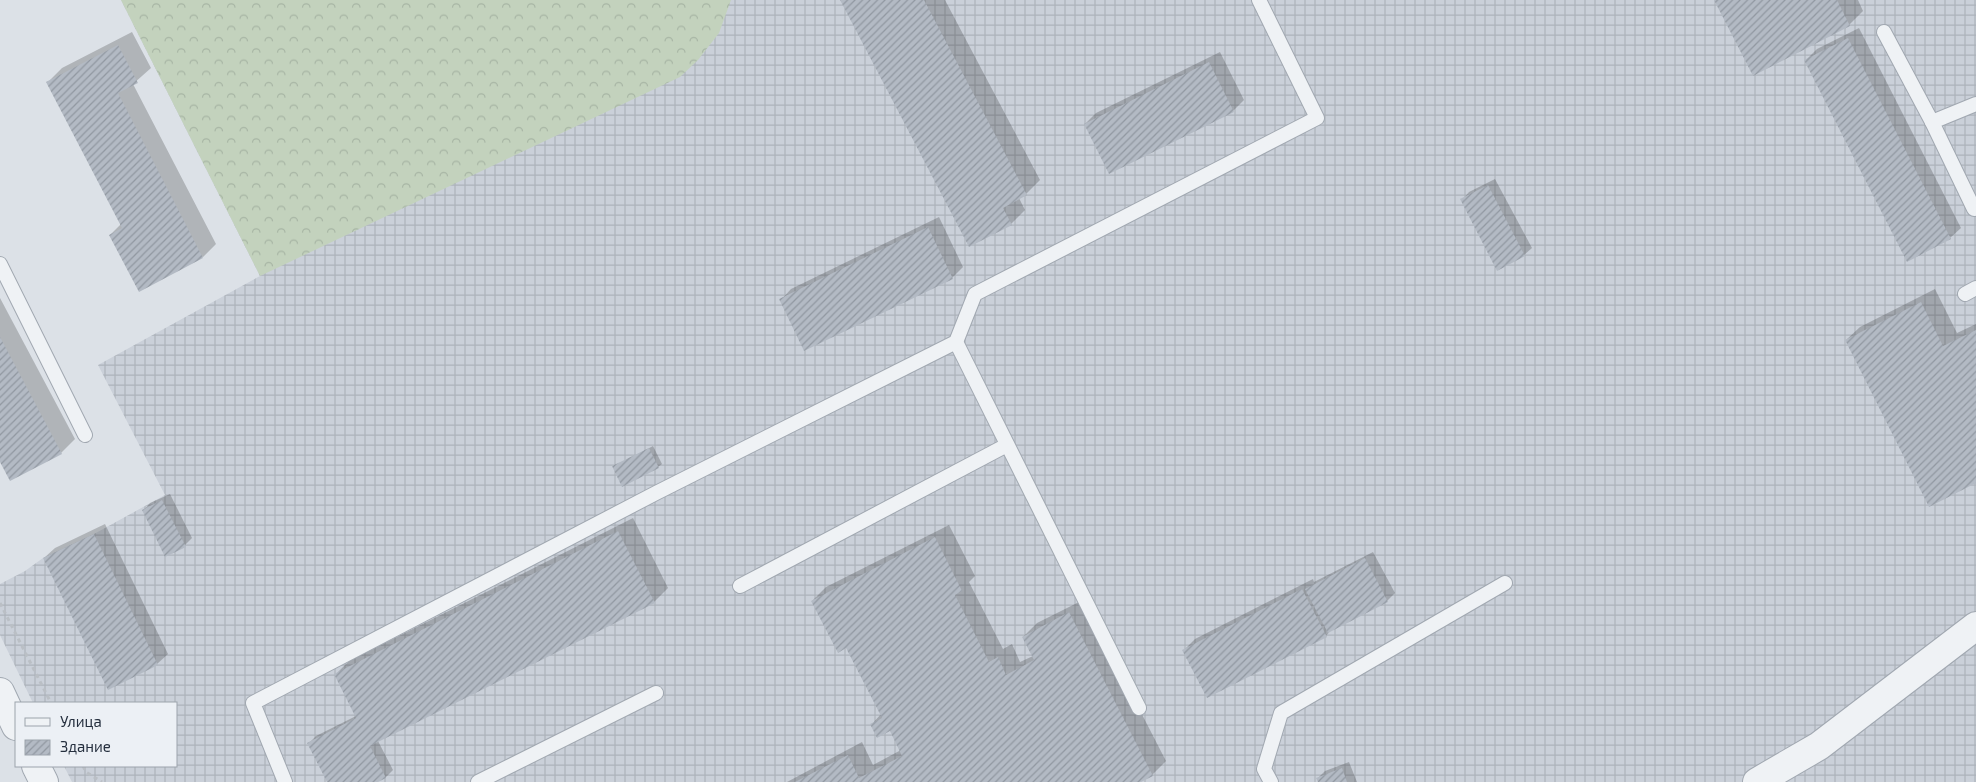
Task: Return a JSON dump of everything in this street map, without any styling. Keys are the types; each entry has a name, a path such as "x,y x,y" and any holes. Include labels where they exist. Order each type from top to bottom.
{"street":[{"path":"1757,782 1818,746 1976,626"},
{"path":"0,692 15,724"},
{"path":"36,767 44,782"}],"lane":[{"path":"285,782 253,702 665,488 956,342 974,294 1317,118 1259,0"},
{"path":"1884,32 1932,122 1974,209"},
{"path":"1932,122 1976,104"},
{"path":"0,264 85,435"},
{"path":"956,342 1139,708"},
{"path":"740,586 1007,445"},
{"path":"1271,782 1264,768 1280,713 1505,583"},
{"path":"478,782 656,693"}],"path":[{"path":"0,603 50,702"},
{"path":"84,767 86,772 102,782"}],"shaded area":[{"path":"121,0 1976,0 1976,782 72,782 64,767 178,767 178,702 33,702 0,635 0,584 25,571 43,558 94,534 165,495 98,365 260,276"}],"green space":[{"path":"121,0 731,0 719,33 698,60 680,77 260,276"}],"building":[{"path":"840,0 924,0 1027,195 1003,208 1012,225 969,247"},
{"path":"1714,0 1837,0 1850,26 1753,76"},
{"path":"1848,38 1951,239 1907,262 1804,60"},
{"path":"118,45 138,83 118,93 203,258 139,292 109,235 122,228 46,82"},
{"path":"1209,62 1234,112 1109,174 1084,124"},
{"path":"1488,185 1525,256 1497,271 1460,199"},
{"path":"928,227 953,279 804,351 779,299"},
{"path":"1921,302 1943,346 1976,330 1976,483 1929,507 1845,340"},
{"path":"0,337 62,454 10,481 0,462"},
{"path":"649,448 659,468 622,487 612,466"},
{"path":"162,500 186,547 165,557 142,510"},
{"path":"618,531 655,603 370,746 386,778 378,782 327,782 307,743 356,718 334,674"},
{"path":"94,534 158,665 108,690 43,558"},
{"path":"935,537 962,591 955,595 989,662 998,657 1006,675 1034,660 1022,637 1069,612 1153,776 1141,782 795,782 848,755 859,778 902,756 890,731 877,738 870,724 882,718 846,648 838,653 811,601"},
{"path":"1365,558 1388,602 1328,633 1305,589"},
{"path":"1302,589 1327,637 1207,698 1182,650"},
{"path":"1342,768 1347,782 1318,782 1316,778"}]}
